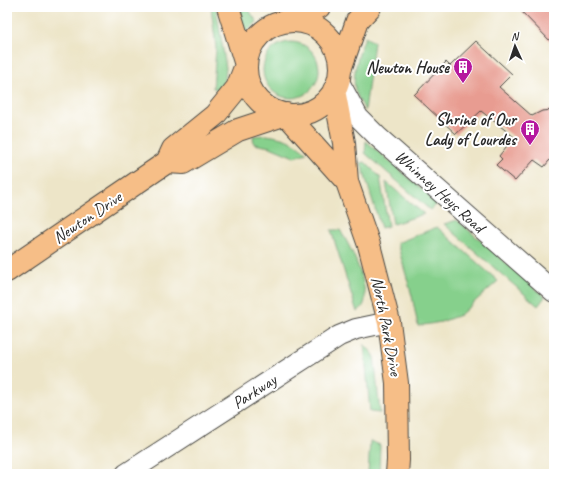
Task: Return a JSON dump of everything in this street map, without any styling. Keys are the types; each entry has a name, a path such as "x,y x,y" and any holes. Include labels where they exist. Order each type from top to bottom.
{"main road":[{"path":"228,7 246,65 248,84 254,95 270,109 286,114 301,114 313,110 329,98 337,80 357,21 370,7"},
{"path":"268,7 290,21 312,25 326,35 336,51 337,80"},
{"path":"246,65 248,53 258,35 277,24 290,21 320,7"},
{"name":"Newton Drive","path":"7,271 167,162 173,149 215,115 237,88 246,65"},
{"name":"North Park Drive","path":"337,80 347,182 371,252 389,322 397,383 397,474"},
{"path":"167,162 183,163 238,130 286,114"},
{"name":"North Park Drive","path":"286,114 347,182"}],"street":[{"name":"Whinney Heys Road","path":"337,80 358,117 378,137 554,292"},
{"name":"Parkway","path":"126,474 339,336 356,329 389,322"}],"green space":[{"path":"211,7 216,7 226,68 225,79 219,90 213,88 216,48"},
{"path":"237,7 247,7 257,22 245,33"},
{"path":"365,37 374,42 365,111 355,90 354,76 360,50"},
{"path":"285,42 297,42 307,46 315,54 319,64 319,76 315,86 307,94 297,98 285,98 275,94 267,86 263,76 263,64 267,54 275,46"},
{"path":"266,135 288,140 298,145 307,153 294,157 270,147 254,144 253,136"},
{"path":"366,141 438,203 430,210 365,153"},
{"path":"365,162 380,177 388,226 381,228 361,163"},
{"path":"386,182 424,214 393,224"},
{"path":"457,220 545,297 538,306 444,224"},
{"path":"437,227 498,281 460,315 441,322 418,326 412,296 397,243"},
{"path":"331,230 340,230 353,254 363,282 365,301 357,312"},
{"path":"364,344 374,355 380,413 370,412"},
{"path":"370,441 380,445 379,474 368,474"}],"building":[{"path":"517,7 554,7 554,45"},
{"path":"476,41 512,74 499,87 532,116 542,111 554,110 554,155 544,167 534,160 515,181 496,165 502,159 499,156 514,137 481,111 456,134 414,95 446,62 450,66"}],"place":[{"name":"Newton House","path":"463,84"},
{"name":"Shrine of Our Lady of Lourdes","path":"530,146"}]}
